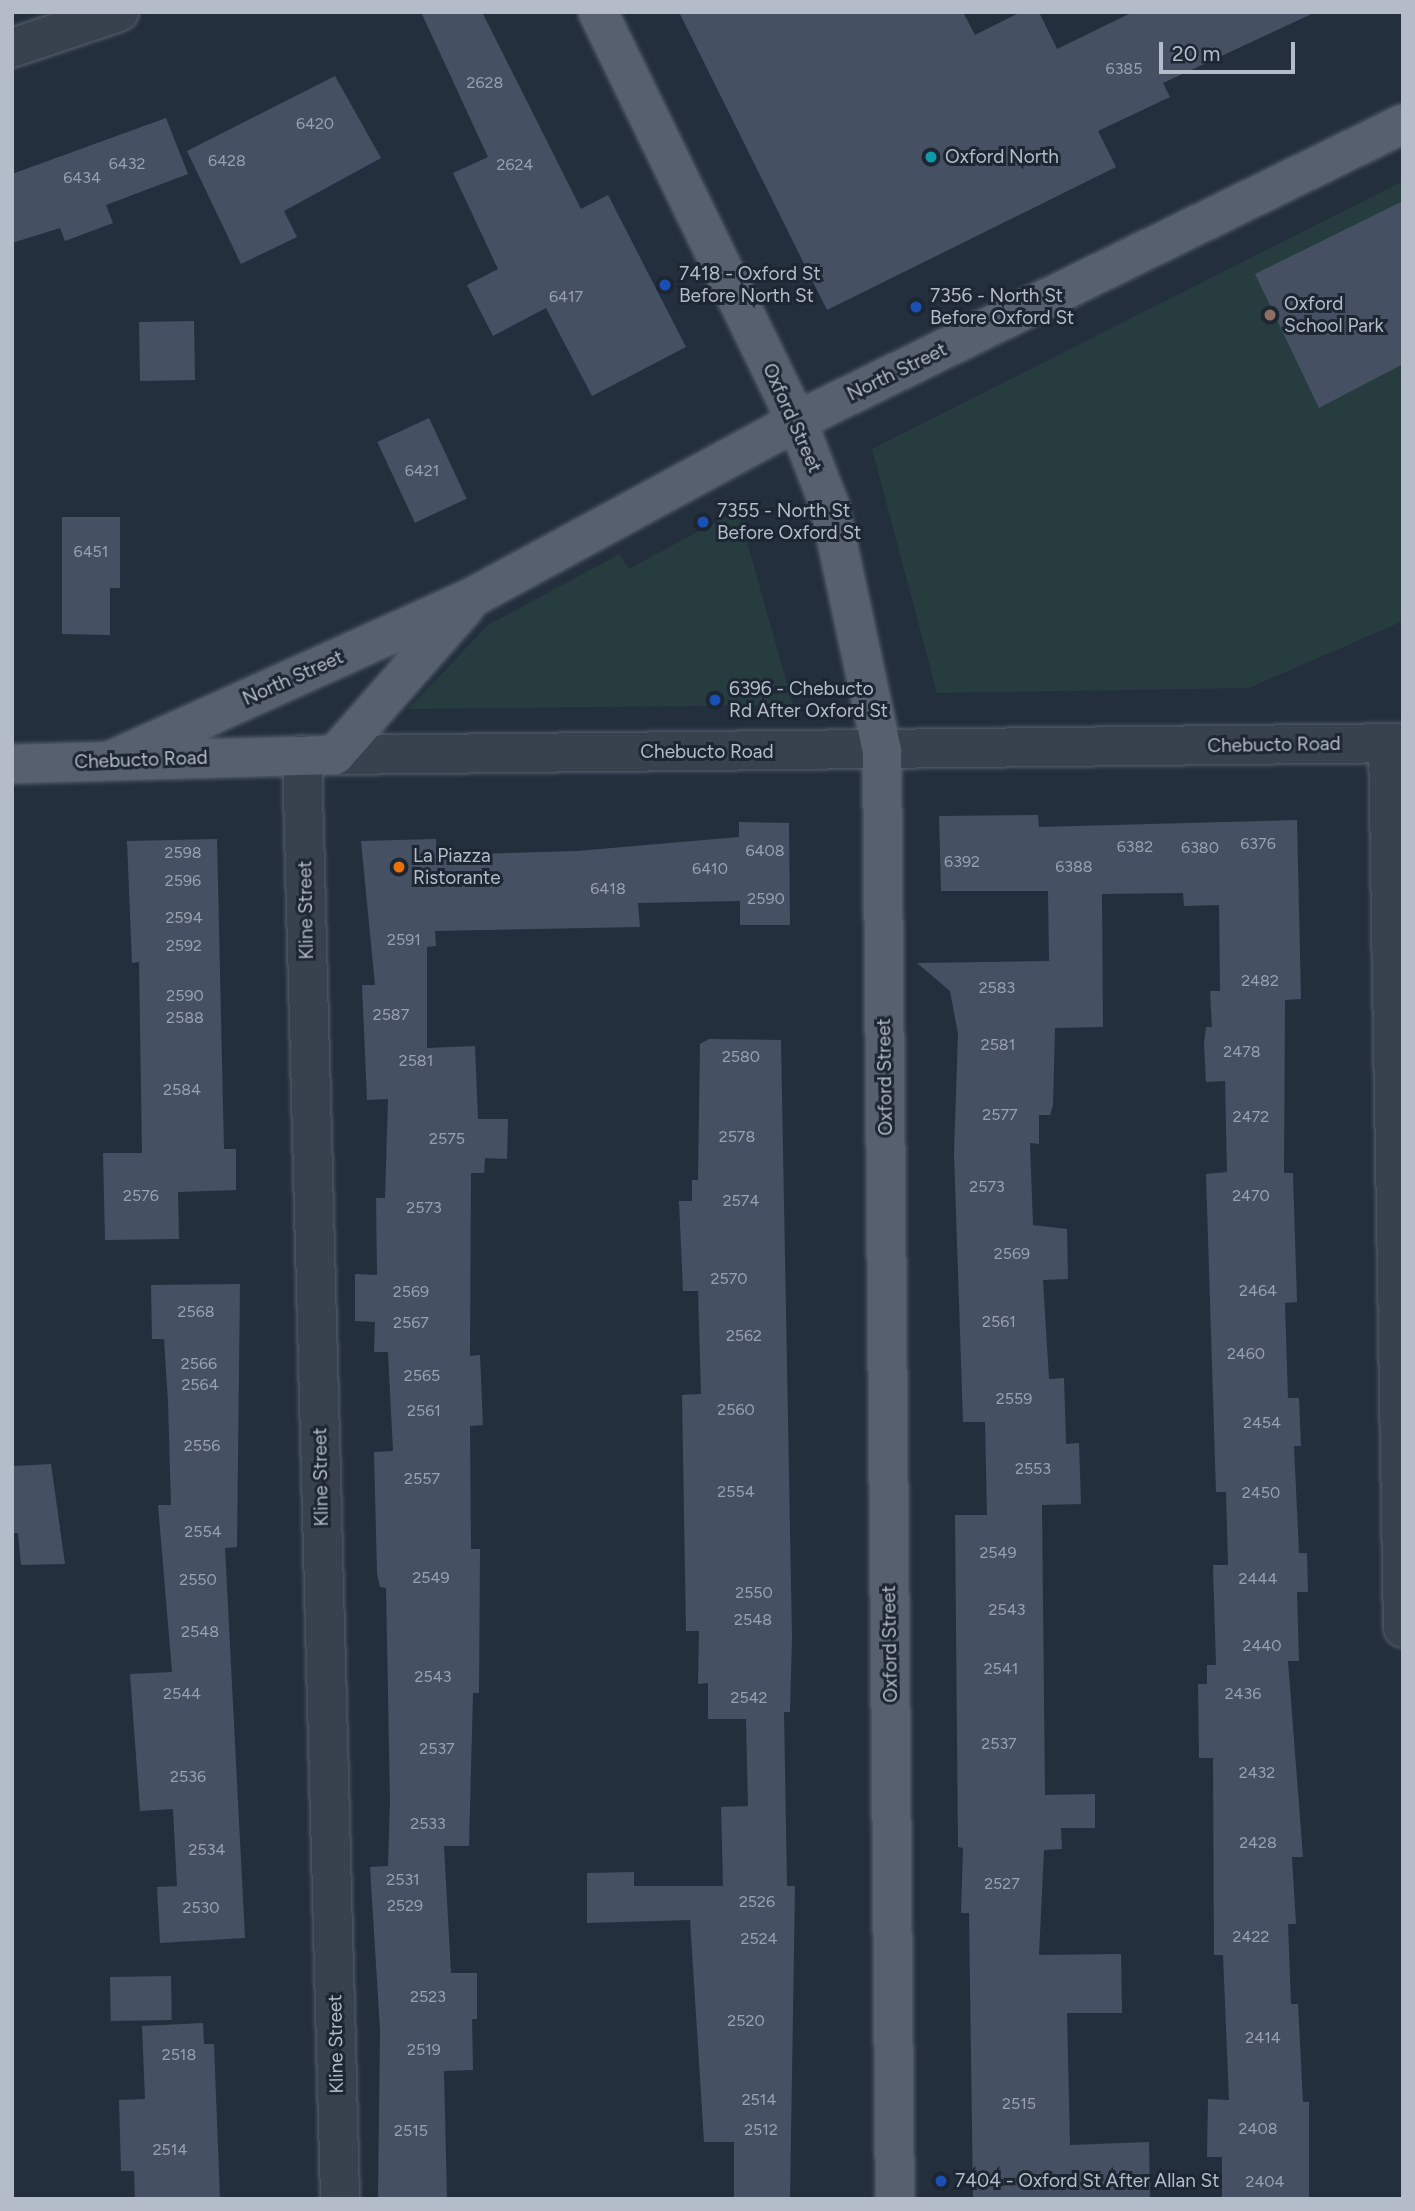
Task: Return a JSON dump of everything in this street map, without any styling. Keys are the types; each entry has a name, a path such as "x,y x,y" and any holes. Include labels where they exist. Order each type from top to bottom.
{"main road":[{"name":"Oxford Street","path":"598,12 797,421 829,505 882,751 895,2199"},
{"name":"North Street","path":"112,760 473,597 797,421 1403,124"},
{"name":"North Street","path":"319,755 473,597"},
{"name":"Chebucto Road","path":"12,764 319,755"}],"street":[{"path":"12,48 119,12"},
{"path":"1395,743 1403,1628"},
{"name":"Chebucto Road","path":"319,755 882,751 1395,743"},
{"name":"Kline Street","path":"319,755 340,2199"}],"green space":[{"name":"Oxford School Park","path":"1403,181 1403,621 1249,688 937,693 872,449"},
{"path":"738,510 793,705 408,709 488,625 620,554 629,569"}],"building":[{"path":"421,12 482,12 581,209 608,195 686,347 592,396 546,308 493,336 467,285 498,269 453,173 488,157"},
{"name":"Oxford North","path":"679,12 963,12 975,35 1021,12 1039,12 1057,49 1133,12 1316,12 1163,83 1170,97 1098,131 1116,167 827,310"},
{"path":"335,76 381,158 284,211 297,237 241,264 187,151"},
{"path":"166,118 188,174 106,205 113,223 65,241 60,228 12,243 12,174"},
{"path":"1403,201 1403,364 1319,408 1255,274"},
{"path":"194,321 195,380 140,381 139,322"},
{"path":"429,418 467,499 415,523 377,442"},
{"path":"62,517 120,517 120,588 110,588 110,635 62,634"},
{"path":"1038,815 1039,827 1297,820 1301,999 1285,1000 1284,1173 1293,1173 1297,1302 1285,1303 1288,1398 1299,1398 1301,1446 1294,1446 1299,1553 1307,1553 1308,1592 1297,1592 1299,1661 1288,1661 1303,1857 1292,1857 1296,1924 1288,1924 1291,2004 1298,2004 1303,2102 1309,2102 1309,2199 1222,2199 1222,2157 1207,2157 1208,2099 1229,2100 1223,1955 1214,1955 1213,1758 1199,1758 1198,1684 1207,1684 1207,1665 1216,1665 1213,1565 1228,1565 1226,1492 1216,1492 1206,1174 1227,1172 1225,1081 1206,1082 1204,1044 1206,1027 1212,1027 1210,991 1220,991 1219,905 1184,906 1183,893 1102,894 1103,1027 1055,1028 1053,1105 1050,1115 1039,1115 1039,1144 1030,1143 1033,1225 1067,1229 1068,1279 1043,1280 1049,1379 1064,1378 1066,1444 1079,1443 1081,1504 1042,1505 1045,1795 1095,1794 1095,1828 1061,1828 1062,1849 1044,1850 1039,1955 1121,1954 1122,2013 1067,2013 1070,2145 1149,2142 1150,2199 973,2199 969,1913 961,1913 963,1848 958,1847 955,1515 987,1515 985,1422 963,1422 954,1153 958,1034 950,991 917,963 1049,961 1048,891 941,891 939,816"},
{"path":"739,822 789,823 790,925 740,925 740,901 638,903 640,927 435,931 436,946 427,947 427,1048 475,1046 478,1119 508,1119 507,1159 485,1158 484,1173 471,1173 470,1356 480,1355 483,1425 470,1426 471,1549 480,1549 479,1693 473,1693 469,1846 444,1846 451,1973 477,1973 477,2019 472,2019 473,2070 444,2071 447,2199 378,2199 380,2030 370,1867 388,1866 390,1802 386,1588 380,1587 377,1573 374,1452 393,1451 388,1352 374,1352 375,1322 355,1321 355,1274 377,1275 376,1198 385,1198 388,1099 367,1100 362,985 375,985 361,841 436,839 437,855 577,851 739,837"},
{"path":"217,839 224,1149 236,1149 236,1190 178,1192 179,1239 105,1240 103,1153 142,1153 139,962 132,963 127,841"},
{"path":"709,1039 781,1040 792,1638 790,1712 784,1712 787,1886 795,1886 790,2199 734,2199 734,2142 704,2142 690,1920 587,1923 587,1873 634,1872 634,1886 723,1886 721,1807 748,1806 746,1719 708,1719 708,1683 698,1684 699,1631 686,1631 682,1395 701,1394 698,1291 683,1291 679,1201 692,1201 692,1180 698,1180 700,1044"},
{"path":"240,1284 237,1547 225,1548 245,1938 160,1943 157,1887 177,1886 173,1809 140,1811 130,1674 172,1672 158,1505 171,1505 168,1402 164,1339 152,1339 151,1285"},
{"path":"51,1464 65,1564 21,1565 18,1533 12,1533 14,1466"},
{"path":"171,1976 172,2020 111,2021 110,1977"},
{"path":"203,2023 204,2044 214,2044 220,2199 135,2199 134,2171 121,2171 119,2100 145,2099 142,2026"}],"place":[{"name":"Oxford North","path":"931,157"},
{"name":"7418 - Oxford St Before North St","path":"665,285"},
{"name":"7356 - North St Before Oxford St","path":"916,307"},
{"name":"Oxford School Park","path":"1270,315"},
{"name":"7355 - North St Before Oxford St","path":"703,522"},
{"name":"6396 - Chebucto Rd After Oxford St","path":"715,700"},
{"name":"La Piazza Ristorante","path":"399,867"},
{"name":"7404 - Oxford St After Allan St","path":"941,2181"}]}
